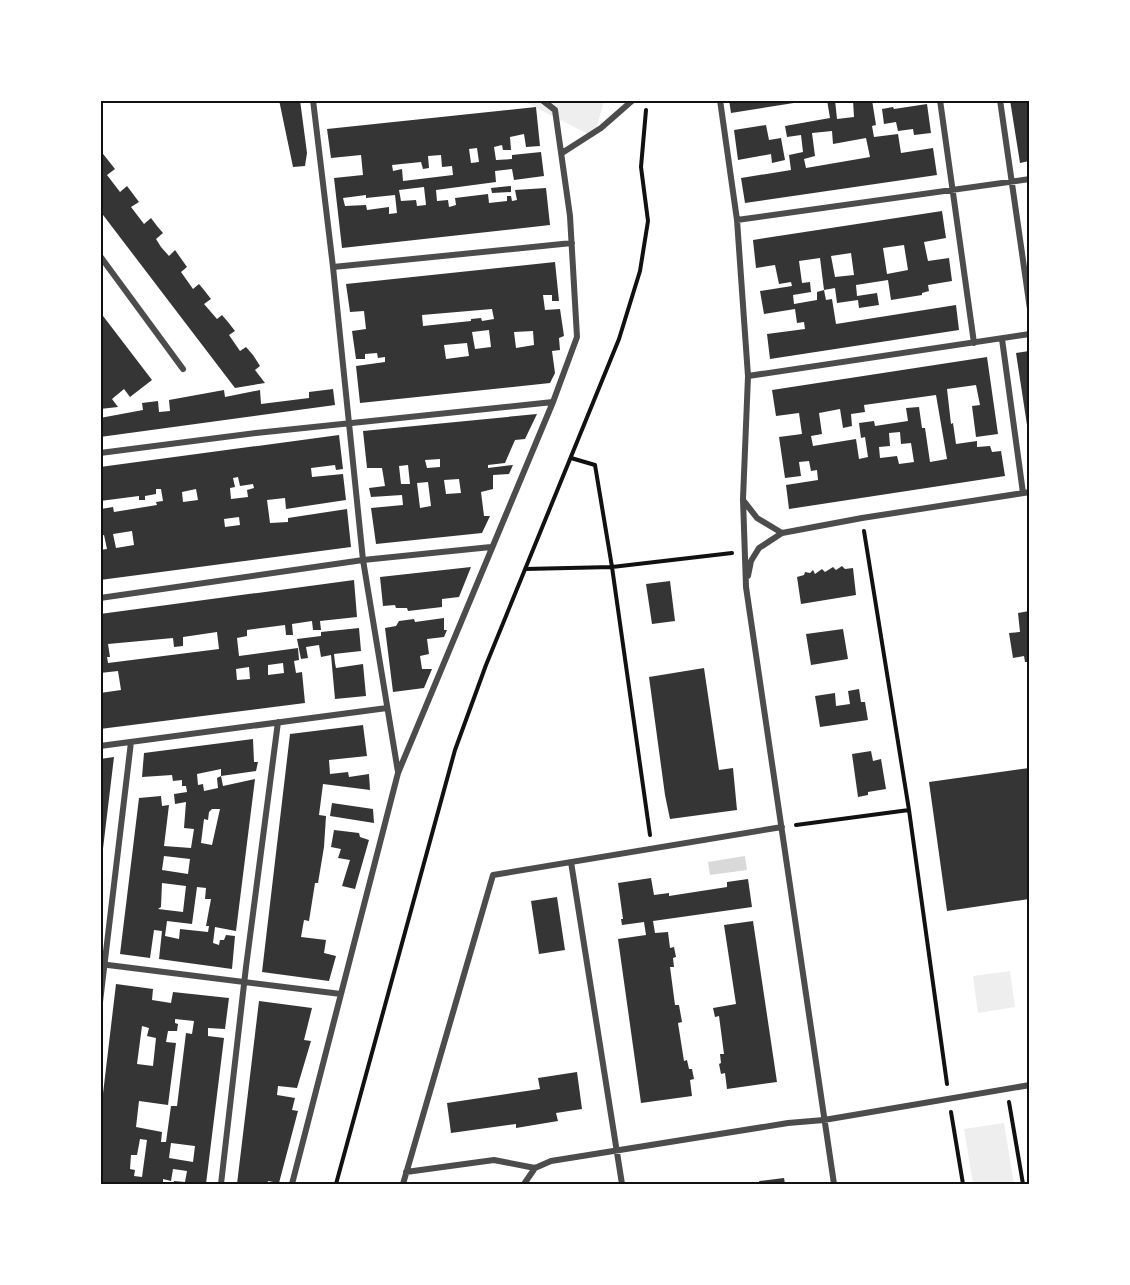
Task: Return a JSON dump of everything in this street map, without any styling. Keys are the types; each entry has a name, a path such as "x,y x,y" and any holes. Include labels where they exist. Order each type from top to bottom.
{"street":[{"path":"313,100 333,267 363,560 398,773"},
{"path":"292,1185 398,773 578,337 572,243 562,153 555,110 542,100"},
{"path":"562,153 601,128 633,100"},
{"path":"720,100 737,220 748,376 743,499 746,587 834,1185"},
{"path":"940,100 974,343"},
{"path":"1000,100 1029,309"},
{"path":"737,220 1029,179"},
{"path":"333,267 572,243"},
{"path":"100,256 183,369"},
{"path":"748,376 1029,334"},
{"path":"746,587 751,561 759,548 782,533 1026,492 1002,339"},
{"path":"100,453 255,433 553,402"},
{"path":"743,499 757,518 782,533"},
{"path":"100,598 363,560 491,547"},
{"path":"100,746 387,708"},
{"path":"221,1185 244,982 278,722"},
{"path":"100,1002 131,742"},
{"path":"403,1185 492,875 782,827"},
{"path":"571,862 622,1185"},
{"path":"103,964 341,994"},
{"path":"524,1185 535,1168 551,1161 788,1123 824,1120 1029,1085"},
{"path":"406,1172 494,1160 535,1168"}],"path":[{"path":"336,1185 455,750 486,665 619,339 640,271 648,221 641,167 647,111 643,106"},
{"path":"571,458 595,465 612,567 652,848"},
{"path":"861,518 909,810 963,1185"},
{"path":"525,569 612,567 744,552"},
{"path":"782,827 909,810"},
{"path":"1007,1089 1023,1185"}],"shaded area":[{"path":"523,101 604,101 594,137"},
{"path":"745,856 747,870 710,875 708,862"},
{"path":"1010,971 1015,1007 978,1013 973,976"},
{"path":"1004,1123 1014,1184 973,1184 964,1129"}],"building":[{"path":"279,100 300,100 307,153 305,166 293,167"},
{"path":"729,100 800,100 800,102 731,113"},
{"path":"827,100 835,100 837,119 854,117 853,100 872,100 876,125 872,126 874,137 898,134 901,153 933,148 937,175 745,203 741,178 791,170 789,155 803,152 801,135 787,137 785,126 830,118","holes":["832,131 833,144 866,138 870,157 806,168 804,159 815,156 812,133"]},
{"path":"1010,100 1029,100 1029,161 1020,163"},
{"path":"927,104 931,133 914,135 913,129 898,131 896,122 884,124 882,109"},
{"path":"536,107 540,146 526,147 524,134 510,137 511,150 503,150 502,145 494,147 496,160 512,159 512,155 541,152 544,176 514,180 512,169 495,171 496,182 436,190 437,201 448,200 449,207 456,205 455,198 488,194 489,203 507,201 507,196 511,196 512,201 517,200 515,190 546,188 550,225 342,248 334,178 363,175 361,155 331,158 327,129","holes":["477,148 479,162 471,163 469,149","441,155 442,167 452,166 453,175 403,181 402,169 393,171 392,165 421,162 423,169 429,168 428,156","424,187 426,205 417,206 416,200 401,201 399,190","395,195 397,213 389,214 389,207 367,210 366,205 345,206 343,198"]},
{"path":"766,125 769,140 781,138 785,160 772,163 771,154 738,160 734,130"},
{"path":"100,150 115,169 107,175 120,192 127,186 139,202 131,207 144,224 151,218 163,233 156,239 161,247 169,256 175,250 187,267 181,272 193,289 199,284 211,299 204,304 217,319 222,315 235,331 229,335 240,351 246,347 253,355 260,366 255,370 265,383 235,388 100,211"},
{"path":"511,186 511,192 492,193 491,188"},
{"path":"942,211 946,238 924,242 928,261 949,258 952,281 928,285 929,291 922,295 891,300 888,280 856,285 857,296 877,293 879,305 859,308 858,300 837,303 835,288 824,290 826,300 832,299 836,324 956,305 959,330 770,359 767,334 805,329 804,322 797,323 795,309 764,314 760,291 792,286 791,282 779,284 775,265 756,268 753,240","holes":["904,245 908,270 887,274 883,248","851,253 854,275 835,277 831,256","820,258 824,290 817,292 817,300 794,304 793,295 811,292 810,282 802,283 799,261"]},
{"path":"555,262 559,301 552,301 552,295 543,295 545,310 560,309 564,336 559,338 560,350 552,351 555,373 550,383 360,403 356,366 385,362 385,357 378,358 377,353 365,354 365,359 356,359 352,331 366,329 364,311 350,312 346,284","holes":["492,309 494,319 482,321 481,318 423,326 422,315","489,330 491,347 475,349 472,332","533,331 534,345 516,348 514,332","467,343 469,356 446,359 444,345"]},
{"path":"100,312 152,380 130,397 124,389 112,399 118,407 100,409"},
{"path":"1029,351 1029,425 1027,425 1016,353"},
{"path":"987,357 998,434 976,437 972,406 980,405 976,385 947,389 951,424 953,423 956,444 977,441 977,447 990,446 992,452 1001,451 1005,476 789,509 786,485 818,480 817,470 811,471 809,461 799,462 801,476 785,478 779,437 802,434 799,413 776,416 772,390","holes":["936,395 947,459 930,462 919,407 906,408 908,421 875,426 874,421 859,423 861,438 865,437 868,457 859,459 856,439 813,446 811,436 822,434 819,413 840,409 843,428 852,426 851,414 865,412 864,405","900,432 901,444 911,443 914,462 899,464 897,456 880,458 879,447 890,446 889,433"]},
{"path":"333,389 335,405 100,437 100,418 143,410 142,403 158,401 159,412 170,411 169,400 224,390 225,397 260,390 261,404 309,398 309,392"},
{"path":"537,414 525,439 515,440 505,463 488,465 488,468 513,465 509,474 493,475 493,489 481,492 484,516 490,516 482,533 376,544 371,508 403,505 402,495 371,497 369,488 385,486 382,468 367,468 363,431","holes":["440,459 440,467 427,468 425,460","408,465 410,484 401,484 399,466","459,479 461,493 446,494 444,480","428,482 431,506 420,508 417,483"]},
{"path":"339,435 343,469 336,470 335,465 311,468 312,477 343,474 346,500 286,509 285,498 267,500 270,523 288,522 288,518 347,509 351,547 100,580 100,550 107,549 104,535 100,536 101,509 113,507 114,512 157,505 156,502 163,501 161,489 156,489 156,494 145,496 145,500 139,500 139,496 100,501 100,467","holes":["238,477 240,486 253,484 254,488 247,490 248,497 231,499 230,488 235,487 233,478","196,489 198,500 183,502 182,492","239,517 240,525 225,527 224,519","132,531 134,545 116,548 113,534"]},
{"path":"842,566 845,569 853,568 856,595 801,604 797,577 813,570 815,574 822,569 825,572 833,567 836,570"},
{"path":"471,567 459,597 442,599 442,607 408,611 407,608 396,608 395,605 383,606 380,577"},
{"path":"354,580 357,617 320,621 321,630 313,630 312,621 292,624 293,635 286,635 285,625 247,630 247,636 237,638 239,656 298,648 299,660 294,661 296,673 302,672 305,703 100,729 100,693 121,690 118,671 100,673 100,614","holes":["217,632 219,649 108,663 107,657 110,657 108,644 173,638 174,647 183,646 183,637","283,663 284,673 268,675 268,665","249,667 250,679 237,680 236,669"]},
{"path":"670,581 675,621 652,624 646,584"},
{"path":"1029,611 1029,662 1025,662 1024,656 1013,658 1009,633 1020,632 1018,613"},
{"path":"444,618 444,630 447,630 444,637 427,639 429,654 420,656 422,669 432,669 424,688 393,692 385,628 396,626 399,621 414,619 415,622"},
{"path":"359,628 361,651 334,654 336,668 363,664 366,696 335,699 331,655 321,657 319,645 306,647 308,658 301,659 297,639 321,636 321,632"},
{"path":"843,629 848,659 811,665 806,634"},
{"path":"704,668 719,770 733,768 737,810 670,819 649,677"},
{"path":"859,689 861,702 865,702 868,720 820,727 815,696 835,693 836,706 850,704 848,691"},
{"path":"363,725 367,756 329,760 330,774 348,772 349,777 369,774 370,790 323,784 319,815 326,816 324,847 309,921 304,920 301,937 326,940 324,953 336,956 329,981 262,972 290,734"},
{"path":"253,739 254,762 258,762 256,771 221,776 223,786 255,779 236,931 215,927 213,943 219,945 220,940 224,940 226,935 235,936 232,969 159,959 162,931 154,930 150,958 120,954 139,798 161,796 162,806 169,805 164,846 191,848 194,829 184,828 186,802 175,804 174,794 187,792 186,786 182,786 182,780 173,781 172,775 142,777 144,753","holes":["221,769 221,776 217,778 218,788 204,791 203,784 198,785 197,774","212,809 220,809 212,845 201,843 204,819 208,820","164,856 190,859 188,874 162,870","162,883 186,886 183,912 158,909 161,907","197,887 206,888 205,899 211,899 206,926 209,926 208,932 180,929 179,939 165,936 167,921 192,924"]},
{"path":"871,751 873,761 881,759 886,789 868,792 868,795 858,797 852,754"},
{"path":"114,757 102,857 100,857 100,759"},
{"path":"1029,768 1029,899 947,911 929,782"},
{"path":"332,803 373,809 374,823 330,816"},
{"path":"334,830 359,833 360,837 369,840 355,889 342,886 350,860 338,858 341,849 331,847"},
{"path":"651,878 654,895 669,893 669,896 727,887 727,882 748,879 752,907 653,921 655,933 668,932 670,948 674,947 676,957 673,958 674,967 670,967 675,1005 679,1005 682,1022 678,1023 684,1061 687,1060 689,1069 692,1069 694,1079 690,1080 692,1096 641,1103 618,939 646,935 644,922 622,925 618,883"},
{"path":"557,897 565,950 539,954 531,901"},
{"path":"753,921 777,1082 727,1089 725,1073 721,1074 719,1064 721,1063 720,1054 724,1054 719,1016 715,1017 713,1008 736,1004 724,925"},
{"path":"116,984 153,989 152,1000 171,1003 173,992 229,998 225,1029 208,1028 208,1036 224,1038 206,1184 173,1184 174,1181 185,1182 187,1171 173,1169 171,1181 163,1179 163,1184 100,1183 100,1119","holes":["175,1019 194,1021 192,1034 186,1033 177,1106 171,1106 166,1142 161,1142 162,1132 136,1127 139,1101 168,1105 176,1043 166,1042 168,1031 177,1031 178,1024 175,1023","142,1026 149,1028 147,1036 156,1038 153,1066 137,1064","140,1139 147,1140 142,1177 134,1176 135,1170 130,1169 131,1155 137,1155","171,1143 195,1146 193,1162 169,1158"]},
{"path":"259,1001 312,1008 304,1040 311,1041 297,1088 278,1086 277,1095 295,1098 292,1110 298,1111 279,1183 268,1181 267,1184 237,1184"},
{"path":"577,1072 582,1109 556,1113 558,1121 516,1128 516,1124 451,1133 447,1103 540,1089 538,1078"},
{"path":"784,1178 785,1184 760,1184 759,1181"}]}
